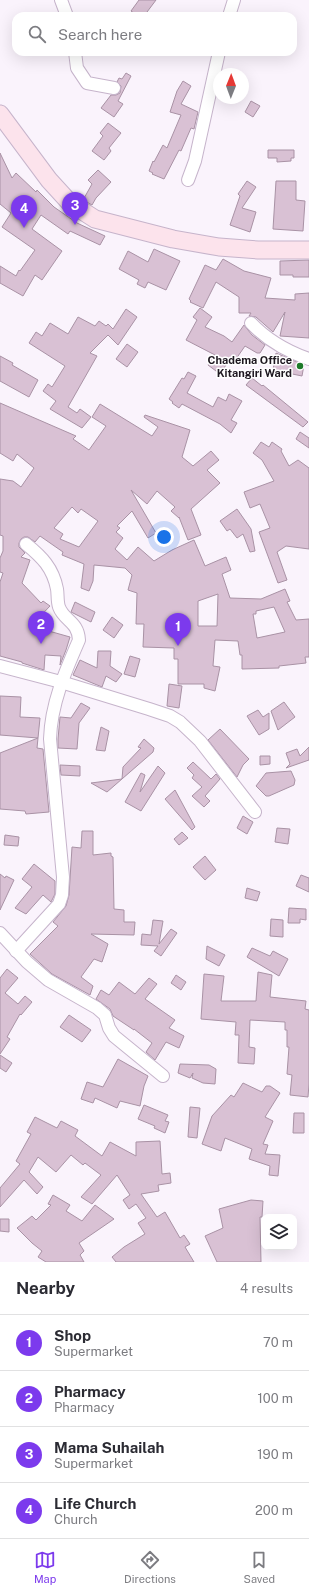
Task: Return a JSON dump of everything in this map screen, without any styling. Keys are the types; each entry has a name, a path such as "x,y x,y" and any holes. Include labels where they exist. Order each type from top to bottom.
{"street":[{"path":"61,0 66,12"},
{"path":"230,12 234,0"},
{"path":"76,56 77,68 87,83 114,88"},
{"path":"188,180 195,161 218,56"},
{"path":"0,114 54,185 70,203 95,219 173,239 219,247 258,250 309,250"},
{"path":"251,323 270,341 279,347 309,359"},
{"path":"16,951 60,904 62,895 63,877 60,837 50,739 51,725 61,682 79,640 79,634 76,627 63,614 59,607 53,574 40,555 26,544"},
{"path":"0,666 61,682 163,714 180,722 200,741 255,812"},
{"path":"0,933 16,951 48,980 97,1008 106,1015 109,1028 114,1036 163,1076"}],"building":[{"path":"139,0 156,0 147,12 131,11"},
{"path":"126,73 131,76 118,101 123,104 114,117 101,108 111,95 120,93 121,86 117,82 119,78 122,79"},
{"path":"183,81 191,86 181,104 198,112 194,129 191,128 181,151 179,150 164,179 152,174 153,173 149,171 153,161 154,162 163,145 167,148 181,115 170,112 177,91"},
{"path":"251,101 260,106 253,117 245,112"},
{"path":"108,123 121,133 109,148 111,151 104,160 92,151 103,136 100,133"},
{"path":"268,150 294,150 294,158 291,158 291,161 277,162 277,158 268,158"},
{"path":"0,153 12,178 16,173 36,192 37,190 54,207 77,223 105,236 100,245 70,231 68,234 41,215 32,229 62,251 42,280 35,275 23,296 0,283 0,266 16,276 35,250 2,227 11,213 0,204"},
{"path":"98,170 111,182 96,198 92,205 83,200 92,184 88,180"},
{"path":"247,181 256,187 242,208 256,212 250,232 230,225 240,196 238,194"},
{"path":"276,181 296,181 296,200 305,201 303,231 273,229"},
{"path":"154,249 180,261 166,290 148,282 145,288 137,284 139,280 119,269 128,251 148,262"},
{"path":"223,259 244,271 271,278 265,298 295,300 295,294 309,293 309,338 280,336 285,312 273,332 256,317 249,316 251,313 239,313 239,297 216,282 203,308 190,302 191,301 189,299 205,265 216,270"},
{"path":"309,260 309,277 280,275 280,261"},
{"path":"200,308 212,317 205,327 224,336 232,342 244,325 252,335 265,345 260,353 257,353 245,346 236,359 232,356 220,374 208,365 215,355 186,340 197,320 193,317"},
{"path":"126,309 137,317 118,345 108,335 90,353 97,356 68,407 77,413 80,409 91,417 82,428 50,409 56,401 43,391 48,384 52,387 65,366 29,343 36,332 42,336 50,323 68,334 78,317 95,326 99,321 106,326 108,324 113,329"},
{"path":"127,344 138,352 127,367 116,359"},
{"path":"276,353 304,365 302,376 273,370"},
{"path":"0,356 13,363 12,365 38,380 29,397 0,381"},
{"path":"188,372 196,376 187,393 213,407 218,397 226,401 229,394 242,401 231,420 237,423 231,433 220,424 182,404 179,408 169,399 182,378 184,379"},
{"path":"252,378 262,386 263,385 308,422 303,427 246,385"},
{"path":"0,403 76,436 73,439 89,450 106,426 92,417 100,404 152,436 158,427 144,417 145,415 190,430 182,457 193,466 211,451 219,460 207,470 220,483 191,509 201,535 188,540 179,517 171,511 175,507 157,491 147,504 131,490 156,533 148,538 132,511 117,526 120,528 116,532 123,538 115,549 127,560 138,547 154,561 172,550 194,540 205,566 226,557 231,570 222,574 230,598 261,599 285,589 290,601 287,602 296,620 309,619 309,657 305,657 306,663 279,666 279,668 242,669 242,655 240,655 238,641 215,640 213,666 220,667 215,691 204,688 204,684 178,684 178,659 174,659 174,648 143,647 144,624 136,624 137,593 128,590 132,575 125,568 94,565 93,581 89,591 81,588 84,564 62,555 63,552 40,536 35,542 28,537 24,537 19,543 19,547 25,553 21,557 30,560 22,583 41,603 43,601 50,606 31,626 70,637 66,650 60,665 61,656 45,655 44,670 0,656 0,582 3,573 0,572 0,558 3,551 3,536 0,535 0,479 13,481 21,487 34,468 17,454 13,461 0,453","holes":["72,507 78,513 81,509 98,521 79,547 60,539 63,534 54,528","218,594 217,626 198,626 198,601","274,607 285,632 257,638 253,614 256,614 256,611"]},
{"path":"300,432 309,438 309,448 296,439"},
{"path":"261,442 269,447 272,442 282,449 281,451 289,466 298,460 309,468 309,549 286,546 277,552 287,580 278,583 259,532 270,528 260,504 250,508 244,492 274,481 262,460 253,453"},
{"path":"237,509 251,529 255,551 250,552 243,534 237,538 230,529 227,531 220,521"},
{"path":"75,602 95,612 91,622 71,612"},
{"path":"112,617 123,625 114,638 103,630"},
{"path":"98,651 111,651 110,666 122,674 116,682 106,676 102,687 73,675 80,660 97,668"},
{"path":"130,656 140,659 135,677 124,674"},
{"path":"169,684 182,686 179,708 167,706"},
{"path":"0,696 21,697 20,717 40,718 38,738 0,735"},
{"path":"284,702 295,717 278,730 271,711"},
{"path":"81,703 90,708 79,723 77,749 58,748 60,717 71,718"},
{"path":"258,710 263,717 269,713 269,729 259,735 247,716"},
{"path":"101,727 109,731 105,751 96,750"},
{"path":"220,729 249,759 243,765 237,777 208,740"},
{"path":"38,738 37,748 43,749 49,812 26,814 25,811 0,809 0,753"},
{"path":"144,739 154,748 153,752 122,779 123,767 141,748 138,747"},
{"path":"309,747 309,760 286,768 290,764 286,753 297,749 300,756"},
{"path":"260,756 270,756 270,764 260,765"},
{"path":"193,762 211,779 216,774 220,779 205,796 210,801 204,807 192,796 202,787 192,778 194,775 187,768"},
{"path":"60,765 80,766 80,776 61,775"},
{"path":"158,766 165,773 141,811 125,802 141,773 145,775 140,792"},
{"path":"291,771 295,780 294,785 269,796 266,796 256,786 266,773"},
{"path":"122,779 107,792 91,783"},
{"path":"175,790 195,827 192,830 165,799"},
{"path":"243,816 253,822 247,834 237,828"},
{"path":"277,828 290,829 288,844 275,842"},
{"path":"82,831 93,831 93,855 111,853 111,856 113,857 114,909 124,910 124,922 135,922 134,935 91,934 108,944 102,962 94,959 81,977 93,986 90,995 52,974 30,954 58,926 53,922 66,906 69,895 72,847 81,848"},
{"path":"182,832 188,838 179,845 174,839"},
{"path":"5,835 19,837 18,846 4,845"},
{"path":"205,856 216,870 205,880 193,867"},
{"path":"34,864 55,881 55,894 51,902 43,895 26,914 15,908 32,887 22,879"},
{"path":"0,874 5,878 6,876 14,880 0,910"},
{"path":"301,875 309,878 309,892 296,886"},
{"path":"247,888 260,892 257,901 245,898"},
{"path":"289,908 306,909 306,920 300,919 300,923 288,923"},
{"path":"271,919 283,920 283,937 270,936"},
{"path":"153,920 163,921 159,944 171,929 177,933 161,956 154,951 158,946 141,945 142,934 151,935"},
{"path":"207,946 225,955 219,966 206,959"},
{"path":"252,948 270,956 273,951 288,959 279,976 247,957"},
{"path":"7,969 18,978 5,993 18,1004 25,996 32,1002 21,1015 20,1014 7,1037 10,1039 0,1054 0,978"},
{"path":"258,972 272,975 270,997 306,1001 305,1009 309,1010 308,1097 290,1095 292,1075 287,1074 289,1047 287,1047 287,1030 285,1030 285,1022 250,1020 249,1047 255,1048 254,1064 238,1063 239,1035 235,1035 236,1022 201,1019 204,974 224,976 221,1001 256,1001"},
{"path":"176,975 186,982 181,990 171,983"},
{"path":"149,978 157,984 145,999 175,1020 169,1028 184,1036 179,1048 166,1042 155,1060 146,1052 152,1043 134,1029 113,1016 110,1009 96,999 101,990 109,995 119,982 135,994"},
{"path":"69,1015 91,1030 82,1042 60,1027"},
{"path":"0,1055 12,1063 6,1072 0,1068"},
{"path":"118,1059 148,1076 144,1086 140,1106 120,1101 117,1108 95,1098 93,1103 81,1099 87,1082 103,1087"},
{"path":"180,1064 209,1065 216,1069 215,1084 203,1083 192,1078 193,1073 190,1078 178,1073"},
{"path":"243,1083 262,1092 266,1086 270,1086 280,1093 265,1117 273,1121 263,1144 268,1145 265,1154 280,1155 278,1176 269,1175 270,1166 249,1159 252,1149 225,1138 221,1151 202,1144 212,1116 231,1095 234,1097"},
{"path":"144,1105 168,1115 165,1121 169,1122 165,1133 154,1128 155,1126 138,1119"},
{"path":"190,1107 200,1108 197,1138 188,1137"},
{"path":"294,1113 304,1113 304,1133 293,1133"},
{"path":"35,1117 57,1128 61,1121 78,1130 75,1136 102,1156 110,1142 136,1156 136,1142 160,1141 162,1174 170,1173 171,1183 158,1185 159,1191 141,1194 157,1217 165,1212 180,1238 184,1235 190,1244 185,1247 194,1262 116,1262 112,1257 124,1247 145,1234 138,1223 146,1218 136,1204 129,1209 123,1200 130,1195 117,1175 92,1204 81,1197 101,1175 85,1163 83,1165 71,1155 56,1172 38,1157 29,1172 43,1187 37,1194 24,1180 0,1207 0,1188 20,1164 16,1161 31,1134 27,1132"},
{"path":"53,1195 70,1205 66,1211 82,1221 95,1205 114,1219 79,1243 84,1251 80,1255 84,1262 46,1262 38,1257 42,1251 17,1228 32,1216 36,1220 51,1205 48,1204"},
{"path":"251,1200 263,1201 262,1214 260,1217 261,1262 217,1262 205,1236 223,1228 219,1209"},
{"path":"0,1219 9,1219 9,1232 0,1231"}],"place":[{"name":"Mama Suhailah","path":"75,225"},
{"name":"Life Church","path":"24,228"},
{"name":"Chadema Office Kitangiri Ward","path":"300,366"},
{"name":"Pharmacy","path":"41,644"},
{"name":"Shop","path":"178,646"}]}
